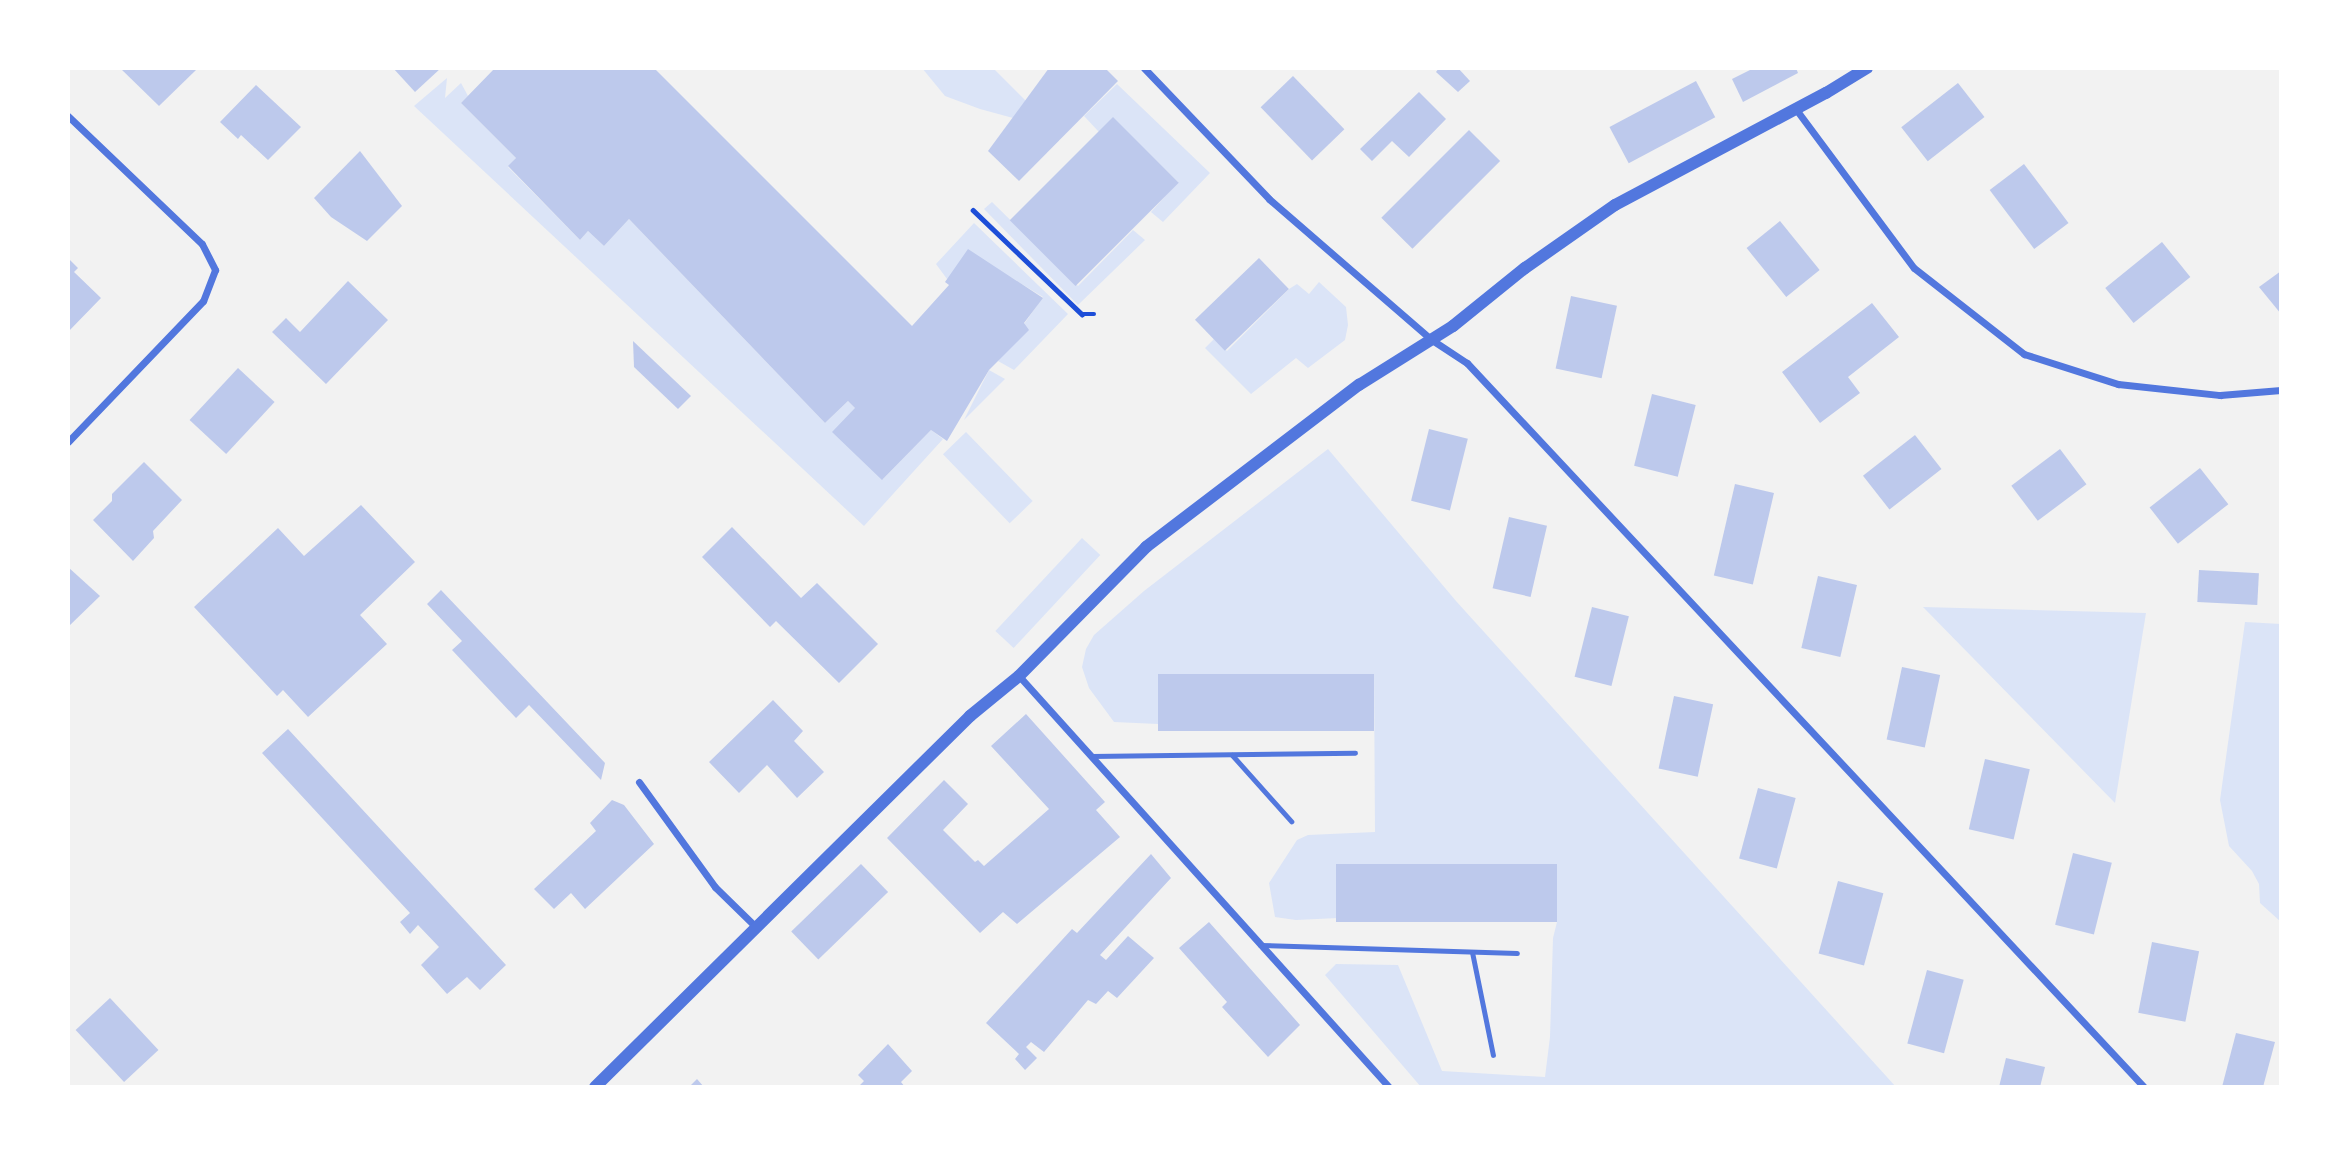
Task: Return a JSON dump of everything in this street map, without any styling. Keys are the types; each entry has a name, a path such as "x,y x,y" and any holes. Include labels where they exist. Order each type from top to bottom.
{"street":[{"path":"1144,68 1269,199 1432,340 1467,363 2144,1087"},
{"path":"595,1087 970,716 1020,676 1146,547 1359,386 1432,340 1525,268 1615,205 1826,93 1867,68"},
{"path":"1794,108 1914,268 2024,354 2118,384 2220,395 2281,390"},
{"path":"68,116 202,244 215,270 203,301 68,442"},
{"path":"1020,676 1390,1087"},
{"path":"639,782 715,887 757,928"}],"lane":[{"path":"1091,756 1355,753"},
{"path":"1232,755 1291,821"},
{"path":"1260,945 1517,953"},
{"path":"1472,952 1493,1055"}],"path":[{"path":"973,210 1082,314 1094,314"}],"shaded area":[{"path":"922,68 993,68 1026,101 1013,118 980,109 945,96"},
{"path":"447,78 445,98 461,83 468,96 461,103 516,158 508,167 580,240 588,231 604,246 629,219 825,423 848,401 855,408 883,479 931,430 943,439 864,526 414,106"},
{"path":"1117,84 1210,173 1163,222 1151,212 1178,182 1113,118 1099,132 1084,116"},
{"path":"992,202 1078,286 1133,230 1145,240 1078,305 984,209"},
{"path":"974,223 1068,314 1014,370 998,361 1043,297 987,263 947,279 936,264"},
{"path":"1319,282 1346,307 1348,325 1345,340 1308,368 1296,358 1251,394 1205,348 1214,339 1227,351 1289,289 1297,284 1309,294"},
{"path":"989,370 1005,379 964,420"},
{"path":"966,432 1033,501 1010,523 943,454"},
{"path":"1328,449 1456,601 1896,1087 1421,1087 1325,975 1336,964 1398,965 1442,1071 1545,1077 1550,1037 1553,938 1557,922 1557,865 1337,866 1338,918 1296,920 1275,917 1269,883 1297,840 1308,835 1375,832 1374,674 1158,674 1158,724 1114,722 1089,688 1082,667 1086,649 1094,635 1144,591"},
{"path":"1082,538 1100,555 1014,648 995,631"},
{"path":"1923,607 2146,613 2115,803"},
{"path":"2245,622 2281,624 2281,922 2260,903 2259,884 2252,871 2229,846 2220,800"}],"building":[{"path":"120,68 194,68 196,70 159,106"},
{"path":"393,68 441,68 415,92"},
{"path":"495,68 654,68 912,326 949,285 945,282 968,249 1043,298 1024,323 1029,330 989,370 947,441 931,430 882,480 832,432 855,408 848,401 825,423 629,219 604,246 588,231 580,240 508,166 516,158 461,103"},
{"path":"1049,68 1105,68 1118,81 1019,181 988,151"},
{"path":"1439,68 1458,68 1470,81 1458,92 1436,72"},
{"path":"1754,68 1796,68 1798,73 1743,102 1732,79"},
{"path":"1293,76 1344,129 1312,160 1261,107"},
{"path":"1696,81 1715,117 1629,163 1609,127"},
{"path":"1958,83 1984,117 1928,161 1901,127"},
{"path":"256,85 301,127 268,160 241,135 238,139 220,122"},
{"path":"1419,92 1446,119 1409,157 1392,141 1372,161 1360,149"},
{"path":"1113,117 1179,183 1076,286 1010,220"},
{"path":"1469,130 1500,161 1412,249 1381,218"},
{"path":"360,151 402,206 367,241 331,217 314,198"},
{"path":"2024,164 2069,223 2034,249 1990,190"},
{"path":"1780,221 1820,270 1786,297 1747,248"},
{"path":"2162,242 2190,277 2134,323 2105,288"},
{"path":"68,258 78,268 74,272 101,298 68,332"},
{"path":"1259,258 1289,289 1225,351 1195,320"},
{"path":"2281,271 2281,314 2259,287"},
{"path":"348,281 388,320 326,384 272,332 286,318 300,332"},
{"path":"1571,296 1617,306 1602,378 1556,368"},
{"path":"1872,303 1899,337 1848,377 1860,393 1820,423 1782,372"},
{"path":"633,341 691,396 678,409 634,367"},
{"path":"238,368 275,402 226,454 190,420"},
{"path":"1652,394 1696,405 1678,477 1634,466"},
{"path":"1429,429 1468,439 1450,510 1411,501"},
{"path":"1915,435 1941,469 1889,510 1863,476"},
{"path":"2060,449 2086,484 2038,521 2011,486"},
{"path":"144,462 182,500 153,531 154,538 133,561 93,520 112,501 112,494"},
{"path":"2200,468 2228,504 2178,544 2150,507"},
{"path":"1735,484 1774,493 1753,585 1714,576"},
{"path":"361,505 415,562 360,615 387,644 308,717 283,690 277,696 194,607 278,528 304,556"},
{"path":"1509,517 1547,526 1531,597 1493,588"},
{"path":"732,527 801,598 817,583 878,644 839,683 776,621 770,627 702,557"},
{"path":"68,567 100,596 68,627"},
{"path":"2199,570 2259,573 2257,605 2197,602"},
{"path":"1818,576 1857,585 1840,657 1801,648"},
{"path":"441,590 605,763 601,780 529,705 516,718 452,650 462,641 427,604"},
{"path":"1592,607 1629,616 1611,686 1575,677"},
{"path":"1902,667 1940,675 1925,747 1887,739"},
{"path":"1158,674 1374,674 1374,731 1158,731"},
{"path":"1674,696 1713,704 1698,777 1659,768"},
{"path":"773,700 803,731 794,741 824,772 797,798 767,765 739,793 709,762"},
{"path":"1026,714 1105,802 1096,810 1120,837 1017,924 1003,912 980,933 887,838 944,780 968,804 943,830 975,862 978,860 984,866 1049,809 991,746"},
{"path":"288,729 506,965 480,990 467,977 447,994 421,965 439,947 418,925 410,934 400,922 410,913 262,753"},
{"path":"1985,759 2030,769 2014,840 1969,829"},
{"path":"1758,788 1796,798 1777,869 1739,859"},
{"path":"612,800 624,805 654,844 585,909 571,893 554,909 534,889 596,831 590,823"},
{"path":"2073,853 2112,863 2094,934 2055,925"},
{"path":"1151,854 1171,878 1100,955 1106,960 1128,936 1154,958 1117,998 1108,991 1096,1004 1088,1000 1044,1052 1031,1042 1026,1047 1037,1058 1025,1070 1015,1059 1019,1054 986,1023 1072,929 1077,933"},
{"path":"861,864 888,892 818,959 791,931"},
{"path":"1336,864 1557,864 1557,922 1336,922"},
{"path":"1838,881 1883,893 1864,966 1819,953"},
{"path":"1209,922 1300,1025 1268,1057 1222,1007 1227,1002 1179,948"},
{"path":"2152,942 2199,951 2185,1022 2138,1013"},
{"path":"1927,970 1964,980 1944,1053 1907,1043"},
{"path":"110,998 158,1050 124,1082 76,1030"},
{"path":"2236,1033 2275,1042 2263,1087 2222,1087"},
{"path":"888,1044 912,1071 901,1082 905,1087 858,1087 864,1081 858,1075"},
{"path":"2006,1058 2045,1067 2040,1087 1999,1087"},
{"path":"697,1079 704,1087 689,1087"}]}
